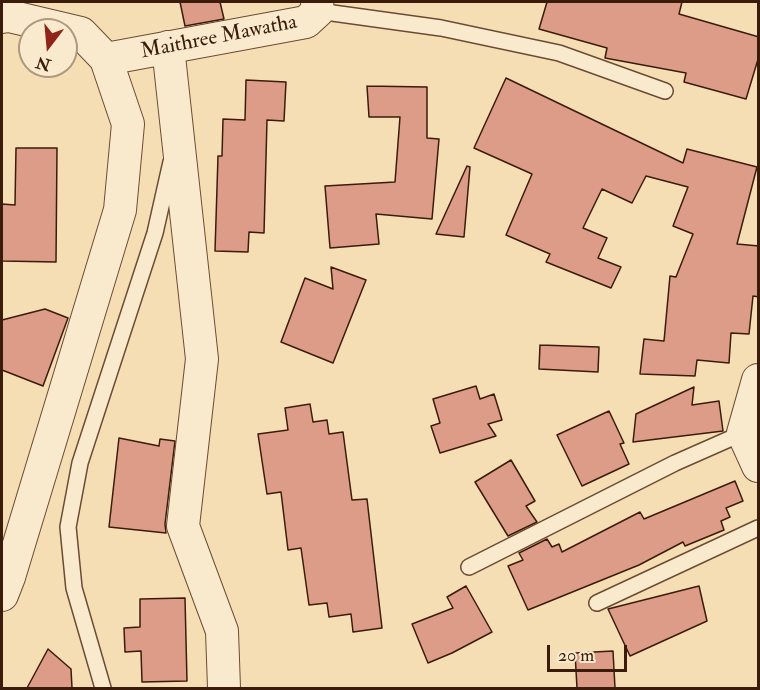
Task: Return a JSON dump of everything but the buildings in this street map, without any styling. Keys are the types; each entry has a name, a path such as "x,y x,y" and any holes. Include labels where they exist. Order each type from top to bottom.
{"street":[{"name":"Maithree Mawatha","path":"106,59 306,22 318,6"},
{"path":"2,596 120,210 128,124 106,59 81,33 6,11"},
{"path":"168,47 202,359 183,526 222,631 224,688"},
{"path":"759,380 744,433 759,466"}],"lane":[{"path":"318,6 441,28 559,53 665,91"},
{"path":"103,688 74,588 68,527 80,463 155,233 178,130"},
{"path":"469,567 675,463 744,433"},
{"path":"597,603 759,528"}]}
